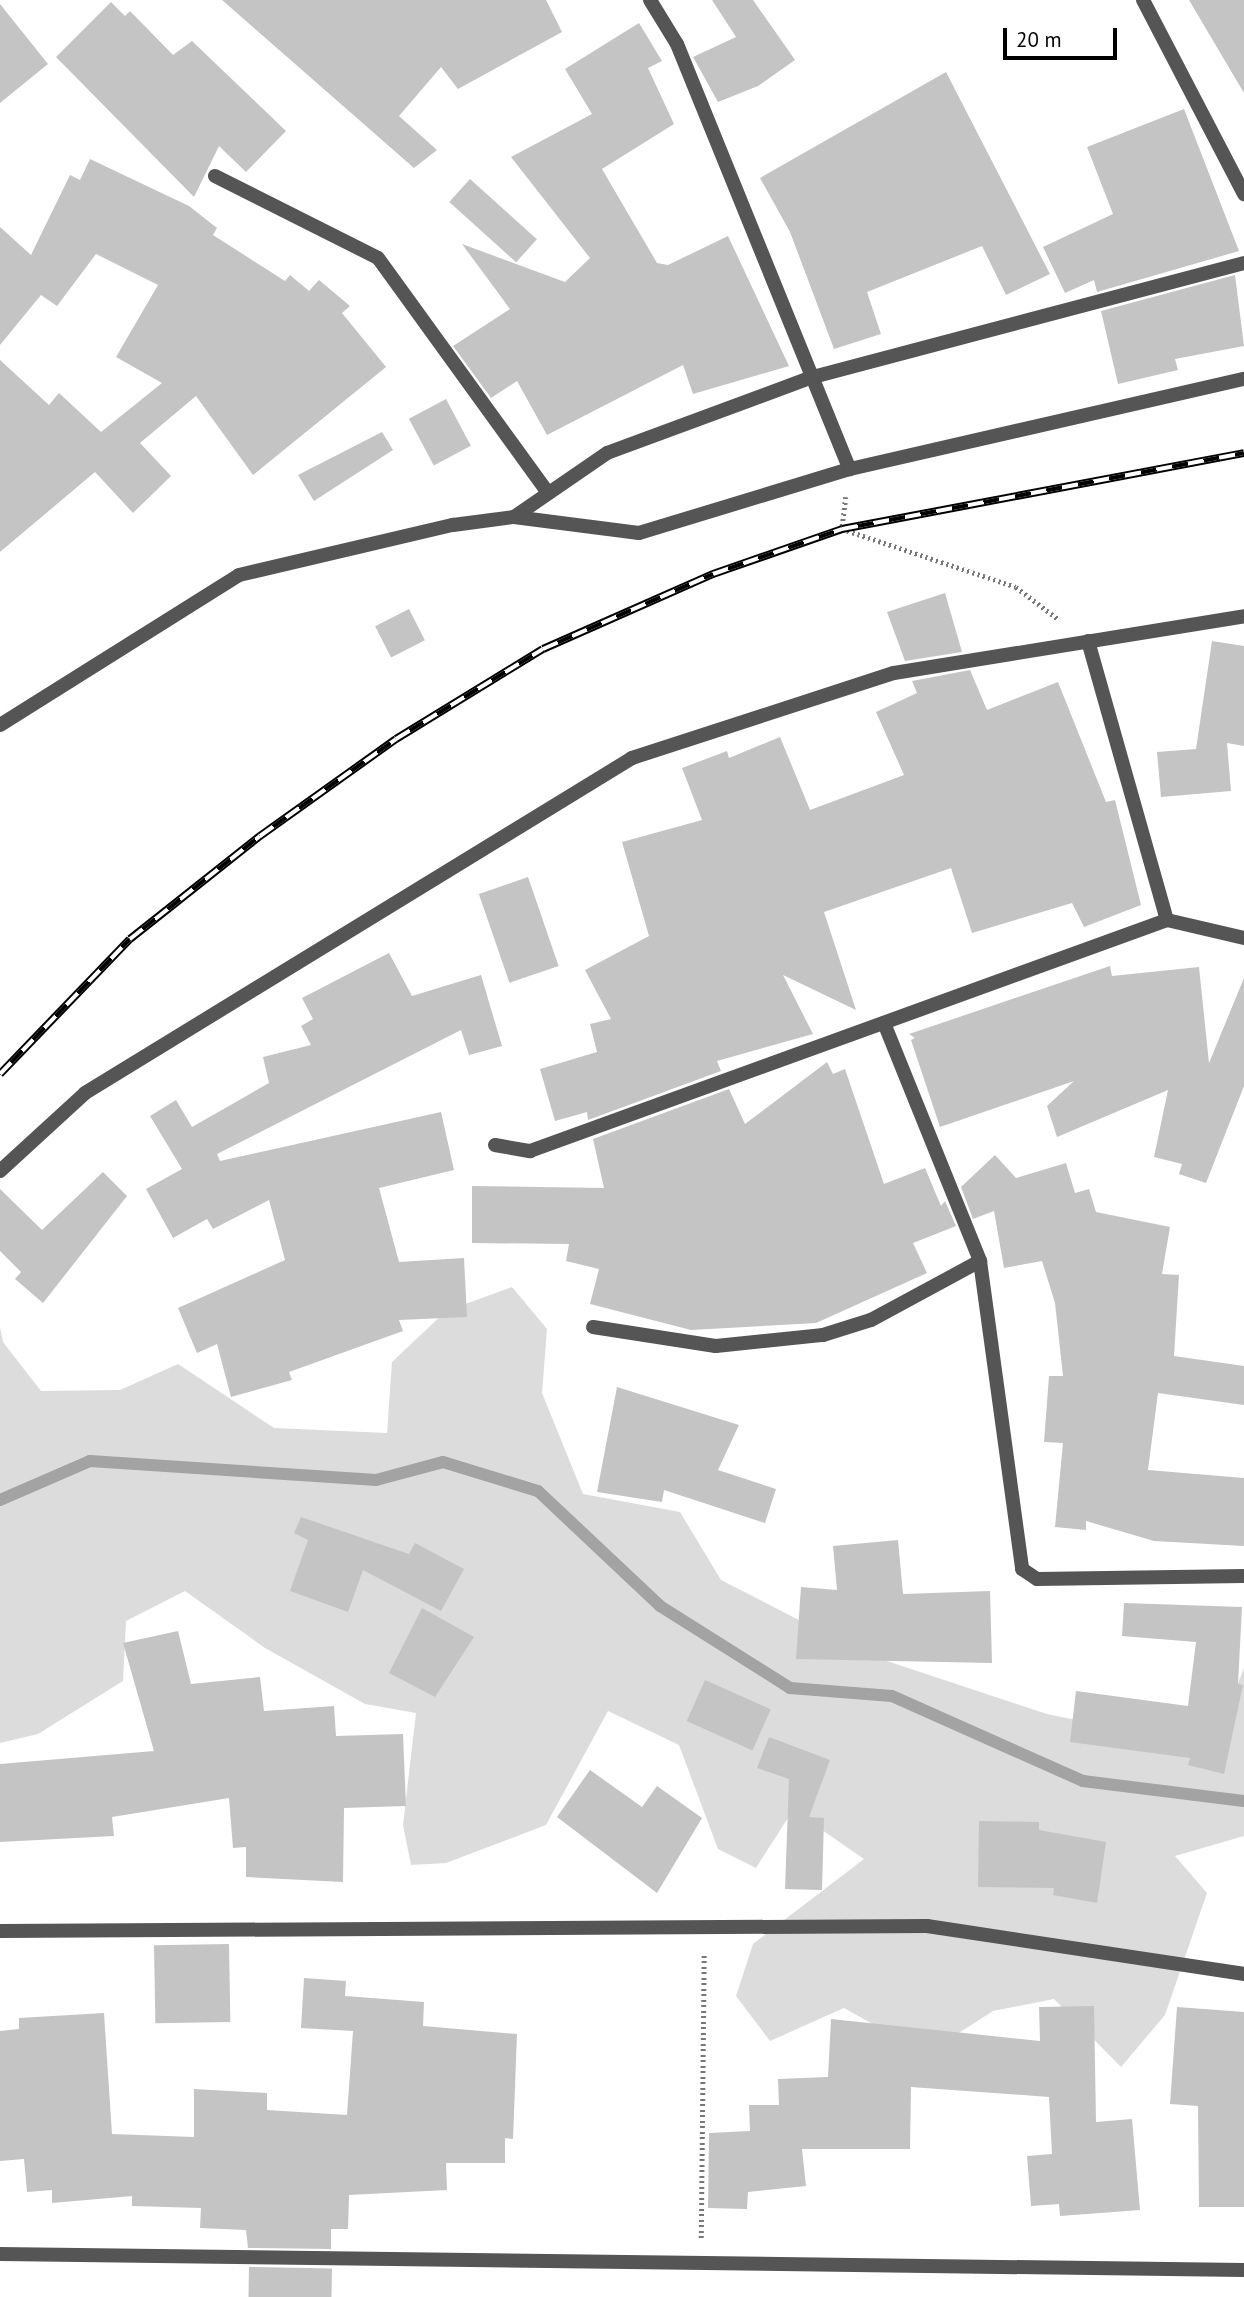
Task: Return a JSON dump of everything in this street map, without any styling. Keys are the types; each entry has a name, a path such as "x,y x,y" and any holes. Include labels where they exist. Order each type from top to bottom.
{"street":[{"path":"650,0 677,44 850,468"},
{"path":"1143,0 1244,194"},
{"path":"215,176 378,258 548,493"},
{"path":"514,517 607,453 813,377 1244,262"},
{"path":"0,725 239,575 453,525 514,517 639,533 850,468 1244,379"},
{"path":"0,1171 85,1093 632,758 894,673 1244,616"},
{"path":"1088,641 1167,920"},
{"path":"495,1145 530,1151 1167,920 1244,939"},
{"path":"884,1023 980,1261 1022,1569 1037,1579 1244,1576"},
{"path":"593,1327 716,1346 823,1335 871,1320 980,1261"},
{"path":"0,1931 927,1926 1244,1974"},
{"path":"0,2254 701,2258 1244,2270"}],"path":[{"path":"850,468 842,529 1016,587 1088,641"},
{"path":"701,2258 704,1927"}],"shaded area":[{"path":"512,1287 547,1329 542,1393 583,1494 680,1512 721,1580 863,1653 1047,1714 1212,1748 1244,1668 1244,1836 1175,1856 1207,1893 1165,2015 1121,2067 1054,1999 993,2011 926,2054 844,2008 770,2041 736,1996 753,1944 864,1859 793,1810 756,1868 718,1849 679,1745 608,1711 546,1825 446,1863 411,1865 403,1825 416,1713 365,1704 265,1648 185,1591 126,1621 123,1681 38,1734 0,1743 0,1327 3,1342 41,1391 120,1390 178,1364 274,1428 387,1433 392,1362 446,1311"}],"building":[{"path":"222,0 546,0 562,32 458,89 441,67 399,116 437,150 414,168"},
{"path":"712,0 753,0 795,60 758,86 718,102 693,57 736,37"},
{"path":"1189,0 1244,0 1244,93"},
{"path":"111,2 125,16 130,11 173,55 192,41 286,131 246,172 219,146 194,197 56,57"},
{"path":"0,4 48,64 0,103"},
{"path":"639,23 662,61 648,68 674,124 602,169 657,263 668,265 728,236 789,366 693,394 683,365 547,435 517,381 491,398 453,346 510,309 462,244 565,282 590,258 511,157 592,114 565,69"},
{"path":"946,72 1050,274 1006,295 982,246 867,292 881,334 834,349 790,232 760,178"},
{"path":"1184,109 1239,251 1097,292 1094,280 1065,293 1043,247 1113,214 1087,147"},
{"path":"90,159 189,206 217,228 213,235 285,281 290,275 309,291 319,280 350,306 342,313 386,367 253,475 196,396 140,443 171,476 133,513 95,472 0,552 0,360 49,405 59,393 101,432 162,383 116,357 158,285 96,254 57,306 41,295 0,345 0,227 31,255 70,175 80,180"},
{"path":"470,179 537,239 516,262 449,202"},
{"path":"1235,275 1244,346 1175,359 1178,370 1118,384 1101,311"},
{"path":"446,399 471,446 434,466 409,419"},
{"path":"382,432 393,450 314,501 298,475"},
{"path":"945,593 962,652 905,661 887,612"},
{"path":"409,609 425,640 391,657 375,626"},
{"path":"1212,641 1244,646 1244,746 1227,743 1231,791 1161,797 1157,752 1196,749"},
{"path":"970,670 987,710 1058,682 1106,802 1115,800 1141,905 1084,927 1072,903 972,933 951,868 824,912 856,1010 783,975 813,1034 717,1061 721,1071 588,1120 587,1112 555,1121 540,1069 597,1052 590,1024 611,1019 585,970 649,936 622,842 702,820 682,768 727,751 729,758 780,737 810,810 904,775 876,712 917,693 912,681"},
{"path":"528,877 559,966 509,983 479,894"},
{"path":"389,953 412,996 481,975 502,1046 469,1055 461,1030 217,1154 220,1161 441,1112 454,1170 379,1188 399,1262 464,1258 467,1317 399,1320 403,1331 289,1372 292,1380 231,1397 217,1344 197,1353 178,1308 285,1260 269,1200 213,1229 207,1219 173,1238 146,1189 182,1169 150,1116 176,1100 192,1127 269,1083 263,1057 311,1045 301,1026 313,1019 302,998"},
{"path":"1110,966 1112,976 1199,967 1209,1063 1244,978 1244,1086 1206,1183 1179,1174 1182,1164 1154,1157 1168,1090 1057,1137 1047,1106 1074,1081 940,1127 911,1040 915,1038 909,1034"},
{"path":"827,1062 833,1074 845,1069 884,1184 925,1168 941,1206 945,1201 956,1226 913,1243 927,1273 816,1323 691,1330 590,1304 599,1269 566,1261 569,1244 472,1243 472,1186 604,1188 593,1139 729,1089 745,1124"},
{"path":"995,1155 1016,1178 1066,1163 1075,1193 1089,1189 1096,1212 1170,1227 1162,1274 1179,1275 1174,1356 1244,1366 1244,1405 1158,1393 1148,1470 1244,1478 1244,1546 1154,1541 1086,1521 1086,1530 1055,1527 1063,1443 1044,1442 1049,1376 1063,1376 1055,1303 1042,1261 1004,1268 994,1211 973,1219 961,1187"},
{"path":"103,1172 127,1196 43,1303 15,1279 21,1272 0,1251 0,1189 42,1230"},
{"path":"617,1387 739,1425 718,1470 776,1489 765,1523 664,1490 662,1502 597,1492"},
{"path":"301,1517 409,1554 415,1543 464,1569 441,1611 363,1570 348,1612 290,1591 308,1540 294,1533"},
{"path":"898,1540 903,1594 990,1591 992,1663 796,1659 801,1587 837,1590 833,1546"},
{"path":"1124,1603 1242,1607 1238,1684 1243,1685 1224,1774 1188,1765 1190,1758 1070,1742 1076,1691 1188,1706 1196,1642 1122,1636"},
{"path":"422,1608 474,1637 435,1697 389,1673"},
{"path":"178,1631 191,1684 260,1677 264,1711 334,1706 336,1736 403,1734 406,1806 344,1808 343,1882 246,1877 246,1847 233,1848 229,1798 112,1817 114,1836 0,1842 0,1764 154,1751 123,1643"},
{"path":"705,1680 771,1709 752,1750 687,1721"},
{"path":"769,1737 830,1760 809,1817 824,1818 822,1890 785,1889 789,1779 757,1768"},
{"path":"590,1770 642,1807 657,1786 702,1818 657,1893 557,1817"},
{"path":"979,1821 1039,1822 1039,1830 1106,1842 1097,1903 1053,1895 1054,1888 978,1887"},
{"path":"229,1944 230,2022 155,2023 154,1945"},
{"path":"304,1978 346,1981 345,1996 424,2002 423,2026 517,2034 513,2139 505,2138 505,2163 446,2163 447,2190 349,2195 348,2229 331,2229 331,2249 248,2248 246,2230 200,2228 201,2208 132,2206 132,2196 52,2203 52,2190 27,2192 24,2159 0,2161 0,2031 19,2029 19,2018 104,2013 112,2134 194,2137 194,2089 267,2093 267,2110 347,2115 353,2031 301,2028"},
{"path":"1094,2006 1096,2122 1132,2119 1140,2210 1060,2216 1059,2204 1031,2206 1027,2156 1052,2154 1049,2097 911,2087 910,2149 802,2149 806,2186 748,2192 747,2209 708,2208 709,2133 750,2131 749,2105 779,2105 778,2079 828,2077 831,2019 1040,2041 1039,2007"},
{"path":"1177,2007 1244,2012 1244,2207 1199,2207 1198,2106 1170,2104"},
{"path":"249,2267 332,2268 331,2297 248,2297"}],"waterway":[{"path":"0,1500 90,1461 376,1480 443,1462 538,1491 660,1606 790,1688 892,1696 1083,1781 1244,1801"}],"railway":[{"path":"0,1074 130,939 260,836 396,739 543,649 713,574 842,529 1244,453"}]}
